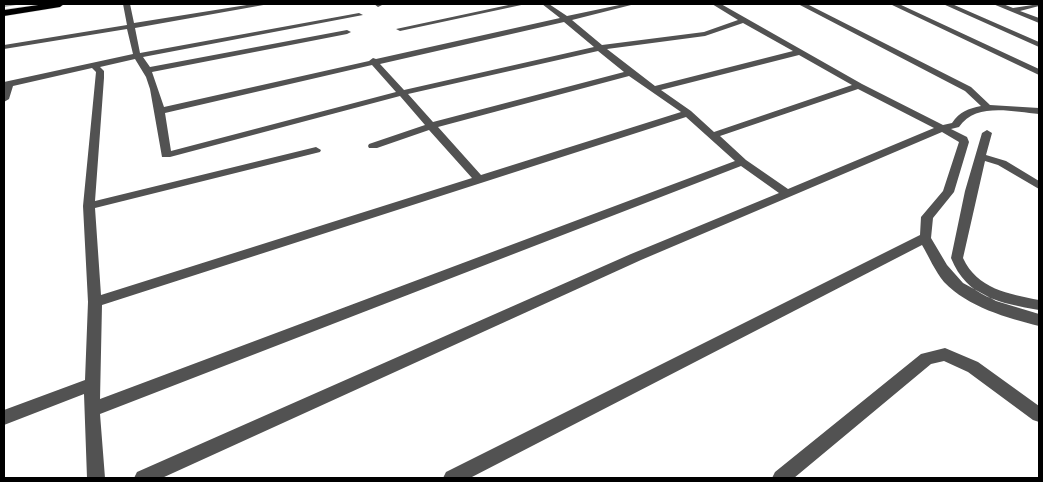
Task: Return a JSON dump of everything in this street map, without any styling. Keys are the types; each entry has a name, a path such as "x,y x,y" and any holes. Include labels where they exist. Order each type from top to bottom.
{"highway":[{"path":"4,8 30,4"},
{"path":"4,13 60,4"}],"street":[{"path":"126,4 138,56 148,70 160,110 166,155 402,93 599,48 705,34 737,24 744,19"},
{"path":"4,47 265,4"},
{"path":"400,29 522,4"},
{"path":"545,4 566,19 630,73 656,89 688,113 742,162 787,193"},
{"path":"160,110 632,4"},
{"path":"452,478 925,238 927,217 948,192 964,142 956,135 940,129 858,86 716,4"},
{"path":"802,4 968,89 984,102 986,108"},
{"path":"894,4 1039,72"},
{"path":"947,4 1035,39 1039,45"},
{"path":"997,4 1039,21"},
{"path":"1013,10 1039,4"},
{"path":"4,99 6,85 138,56 359,15"},
{"path":"148,70 347,32"},
{"path":"656,89 800,52"},
{"path":"373,61 479,179"},
{"path":"94,66 100,70 89,206 95,302 92,410 96,478"},
{"path":"373,146 431,126 630,73"},
{"path":"714,135 858,86"},
{"path":"143,478 636,257 940,129 956,124 961,117 971,111 986,108 1039,111"},
{"path":"95,302 688,113"},
{"path":"987,132 958,258 960,268 967,278 994,294 1039,305"},
{"path":"89,206 316,150"},
{"path":"980,156 1002,163 1039,186"},
{"path":"92,410 742,162"},
{"path":"925,238 948,276 959,288 990,305 1039,320"},
{"path":"781,478 926,359 946,354 973,367 1039,415"},
{"path":"4,417 93,384"}],"waterway":[{"path":"4,6 16,4"}]}
